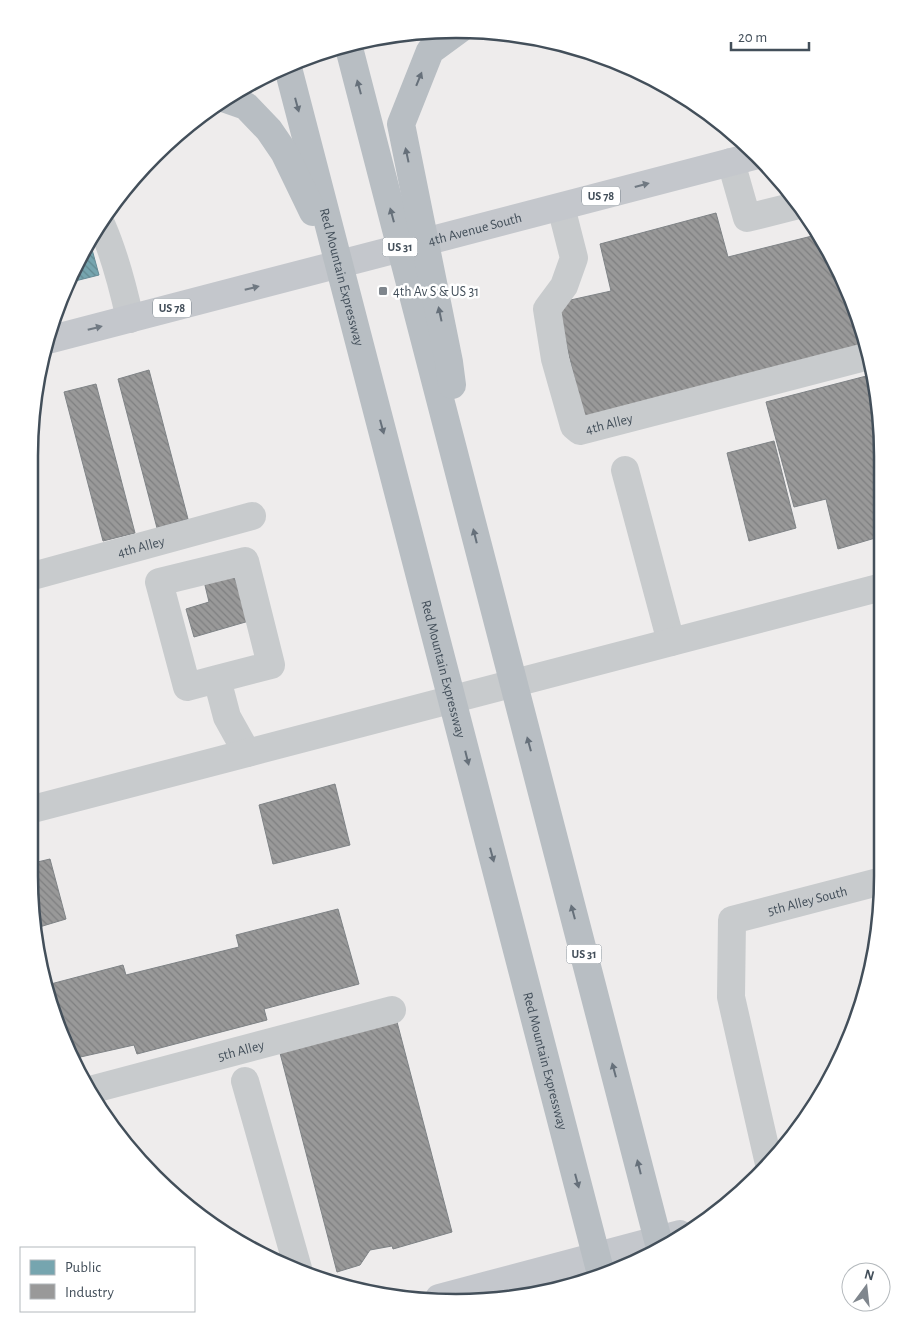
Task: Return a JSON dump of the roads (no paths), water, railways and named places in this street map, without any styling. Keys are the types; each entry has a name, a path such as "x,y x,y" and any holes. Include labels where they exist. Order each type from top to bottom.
{"highway":[{"path":"440,363 401,124 430,51 448,38"},
{"name":"US 31","path":"350,51 370,130 440,363 465,496 658,1241"},
{"path":"288,73 296,150"},
{"path":"234,102 246,106 270,130 296,150"},
{"name":"Red Mountain Expressway","path":"296,150 340,267 535,1018 529,1063 556,1137 599,1269"},
{"path":"556,1137 582,1274"},
{"path":"646,1196 666,1237"}],"main road":[{"name":"4th Avenue South","path":"55,338 748,157"},
{"path":"454,1294 663,1238"}],"street":[{"path":"731,162 747,218 791,207"},
{"name":"4th Alley","path":"562,207 574,258 564,286 546,309 558,368 574,426 580,431 861,358"},
{"path":"104,230 120,276 130,319"},
{"path":"625,470 671,642"},
{"name":"4th Alley","path":"38,575 252,516"},
{"path":"245,561 271,665 217,679 187,687 159,582 245,561"},
{"path":"38,808 874,589"},
{"path":"217,679 227,717 247,753"},
{"name":"5th Alley South","path":"767,1155 731,997 732,920 874,883"},
{"name":"5th Alley","path":"96,1088 392,1010"},
{"path":"245,1081 297,1263"}],"place":[{"name":"4th Av S & US 31","path":"383,291"}]}
